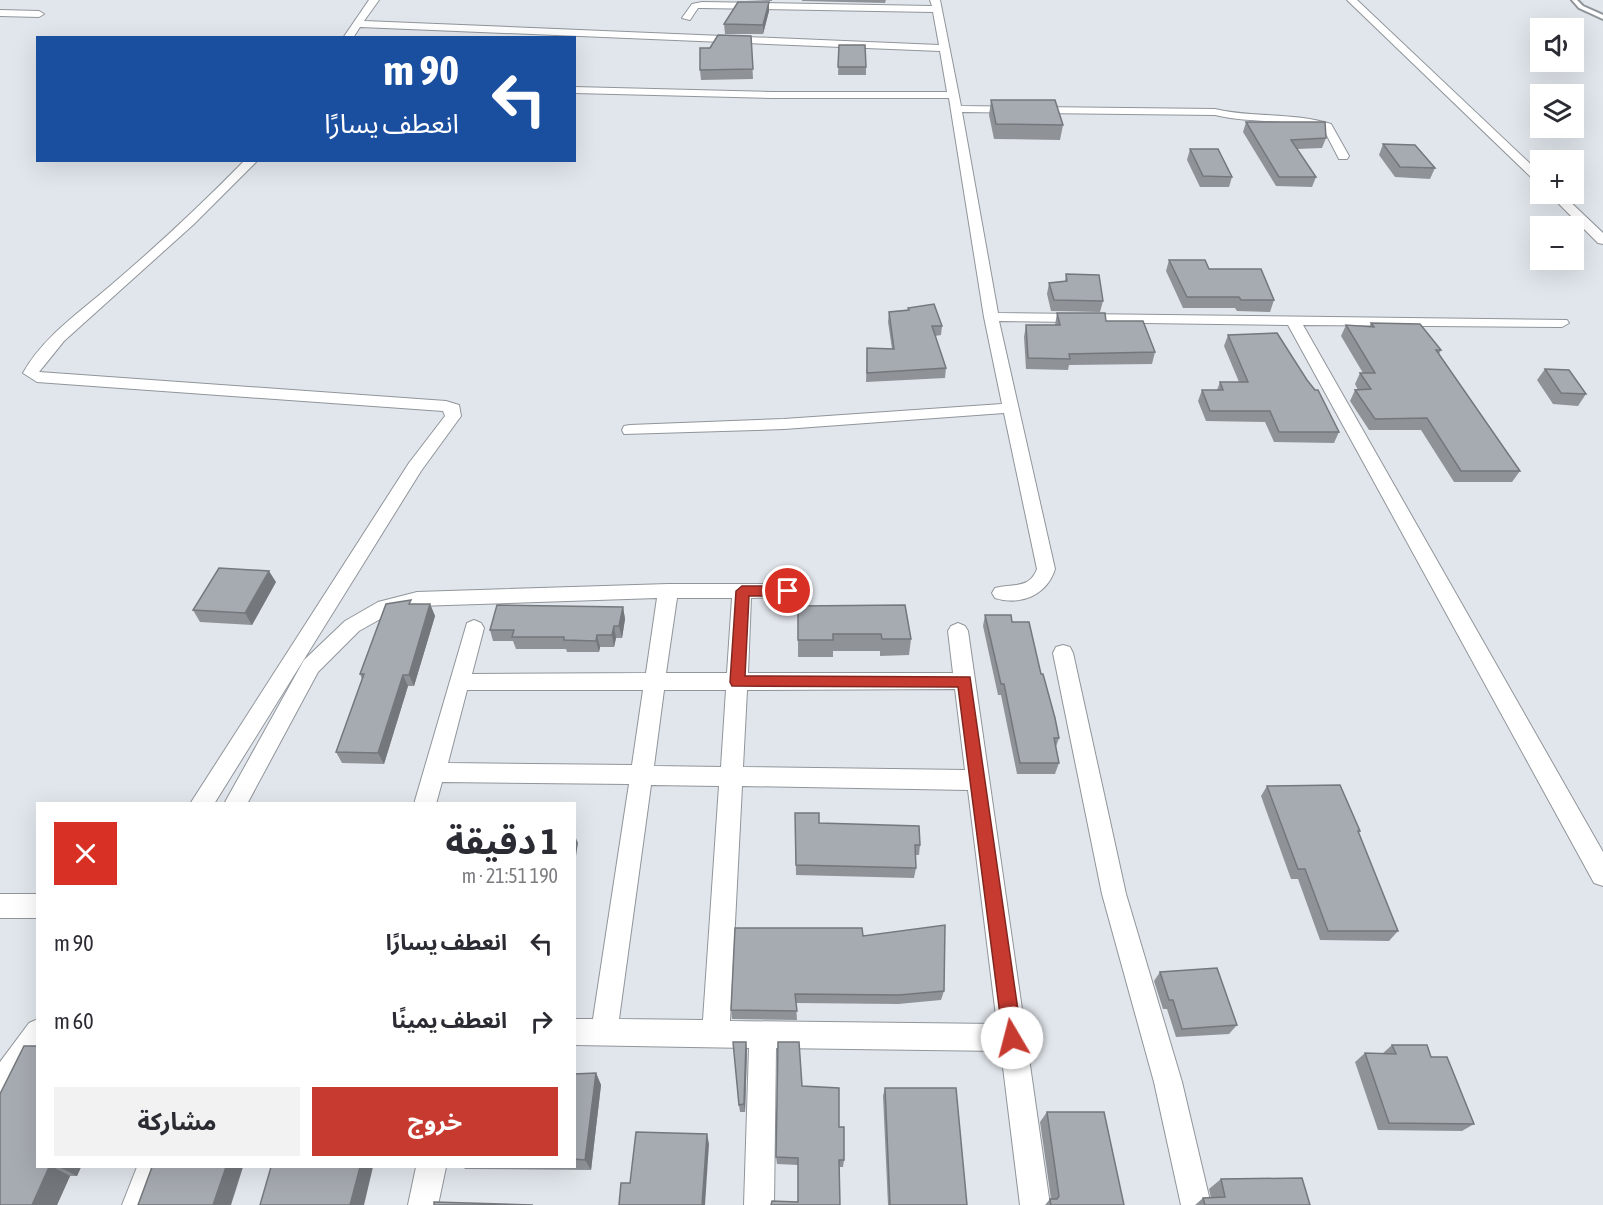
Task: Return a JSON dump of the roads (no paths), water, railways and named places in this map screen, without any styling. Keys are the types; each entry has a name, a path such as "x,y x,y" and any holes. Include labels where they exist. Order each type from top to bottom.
{"street":[{"path":"349,36 374,0"},
{"path":"1352,0 1530,171"},
{"path":"687,18 695,6 702,5 936,4 956,102 991,317 1046,569 1044,577 1032,589 1002,593"},
{"path":"0,14 39,14"},
{"path":"357,24 946,48"},
{"path":"576,90 773,95 1215,112 1236,117 1307,120 1327,126 1343,156"},
{"path":"202,802 415,467 453,416 453,409 446,406 37,377 31,373 40,359 85,314 124,281 250,162"},
{"path":"1565,204 1603,240"},
{"path":"991,317 1562,323"},
{"path":"1293,320 1603,875"},
{"path":"630,430 784,424 1011,408"},
{"path":"604,1033 668,591"},
{"path":"236,802 310,666 352,626 385,607 417,599 668,591 788,591"},
{"path":"716,1034 742,591"},
{"path":"426,802 474,628"},
{"path":"958,631 1035,1205"},
{"path":"1063,653 1114,894 1168,1082 1196,1205"},
{"path":"459,682 964,681"},
{"path":"434,772 977,780"},
{"path":"0,906 36,906"},
{"path":"576,1032 1012,1038"},
{"path":"759,1205 763,1034"},
{"path":"0,1086 36,1035"},
{"path":"137,1205 152,1168"},
{"path":"423,1205 431,1168"}],"lane":[{"path":"1574,0 1581,7 1603,16"}]}
